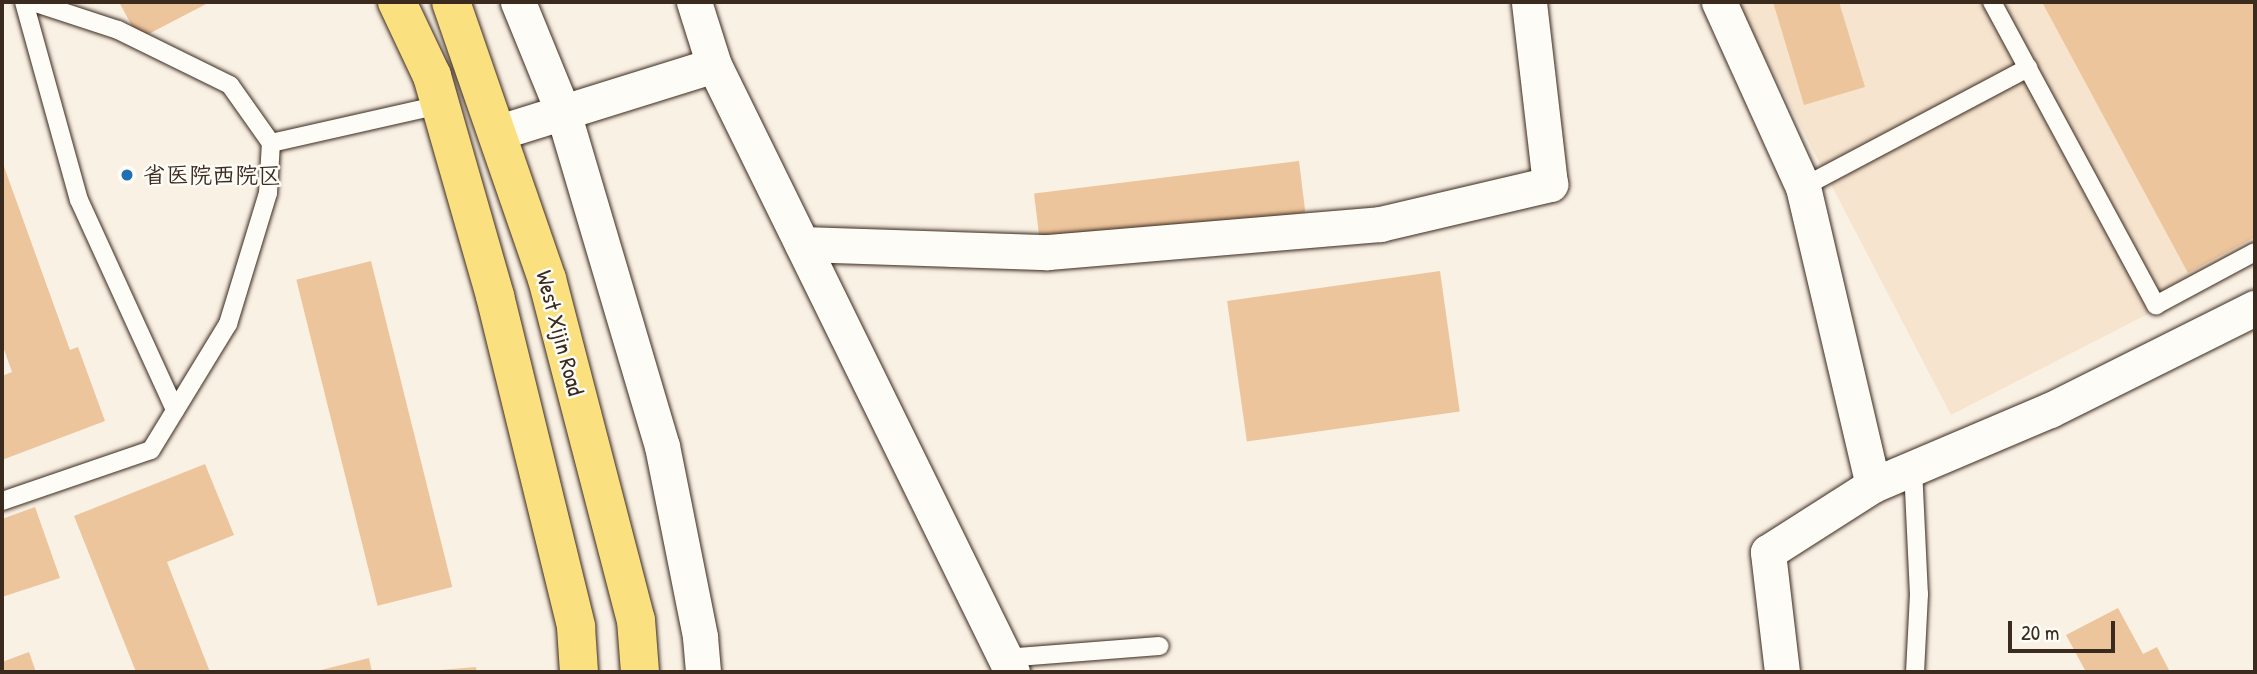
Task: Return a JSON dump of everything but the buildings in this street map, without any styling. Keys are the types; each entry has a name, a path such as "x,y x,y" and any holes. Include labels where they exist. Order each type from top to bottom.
{"main road":[{"path":"397,2 432,76 498,309 576,627 579,672"},
{"name":"West Xijin Road","path":"451,2 547,279 636,620 640,672"}],"street":[{"path":"518,2 563,112 662,446 700,637 703,672"},
{"path":"694,2 714,65 1008,665"},
{"path":"802,244 1062,251 1380,224 1550,184 1529,2"},
{"path":"1719,2 1802,187 1873,485"},
{"path":"496,134 714,65"},
{"path":"1782,672 1768,552 1873,485 2050,410 2255,308"}],"lane":[{"path":"24,2 79,200 175,410"},
{"path":"2,501 151,450 228,324 268,194 271,143 230,85 118,30 33,2"},
{"path":"1992,2 2156,305 2255,253"},
{"path":"1802,187 2028,68"},
{"path":"271,143 440,105"},
{"path":"1913,468 1919,594 1915,672"},
{"path":"1008,665 1160,646"}],"shaded area":[{"path":"1736,2 2255,2 2255,259 1951,415"}],"place":[{"name":"省医院西院区","path":"127,175"}]}
